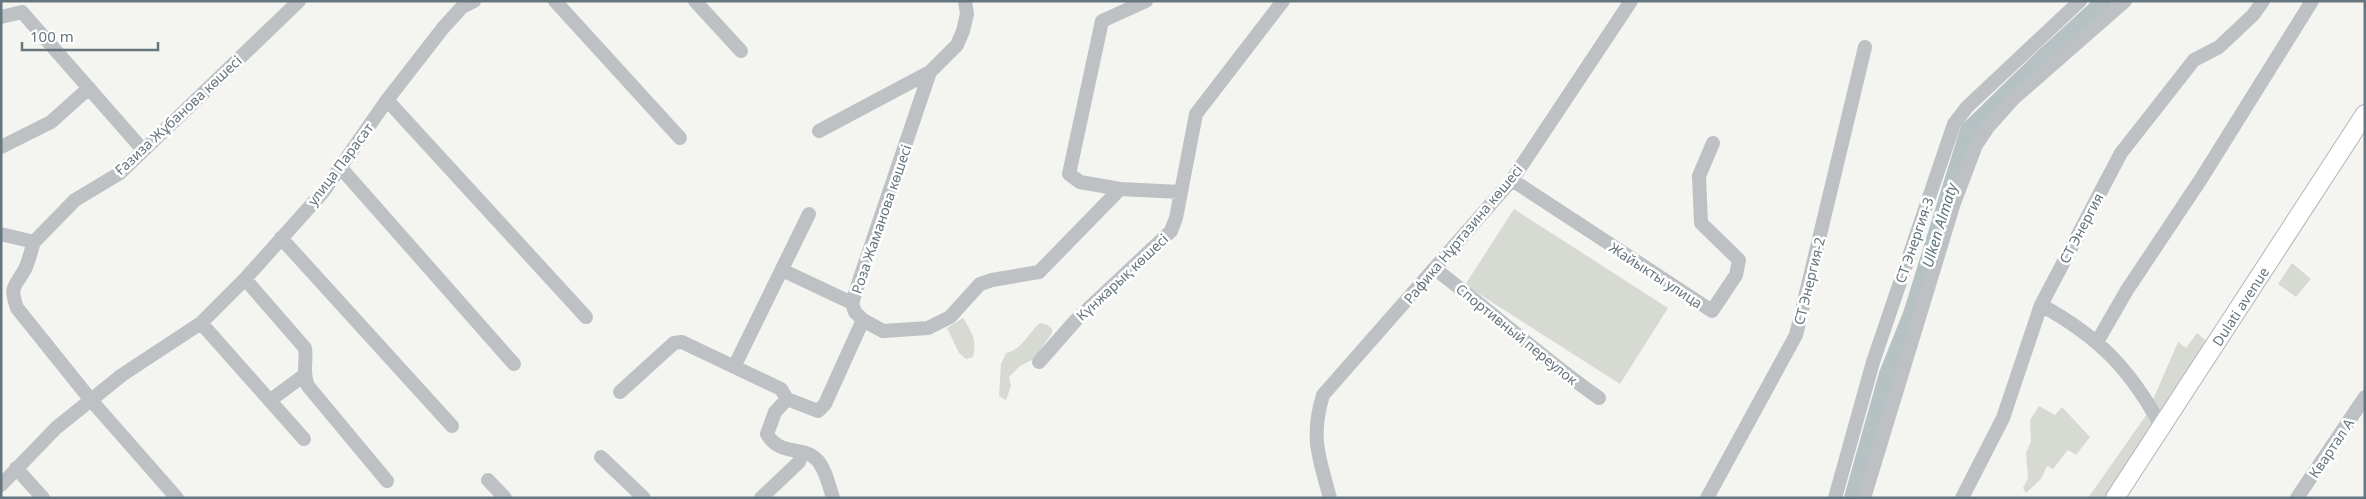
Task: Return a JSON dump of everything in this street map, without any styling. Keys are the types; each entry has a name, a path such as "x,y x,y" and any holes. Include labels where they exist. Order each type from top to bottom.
{"main road":[{"name":"Dulati avenue","path":"2115,498 2365,114"}],"street":[{"name":"Ғазиза Жұбанова көшесі","path":"34,242 75,200 120,173 299,1"},
{"name":"улица Парасат","path":"1,485 56,428 90,399 130,369 201,323 245,279 323,192 387,100 443,28 462,7 474,1"},
{"path":"555,1 680,138"},
{"path":"695,1 741,51"},
{"name":"Роза Жаманова көшесі","path":"863,320 856,312 852,303 930,72 957,45 963,32 968,14 965,1"},
{"path":"1146,1 1102,21 1069,174 1080,182 1120,189 1181,192"},
{"name":"Күнжарық көшесі","path":"1039,362 1076,320 1171,231 1181,192 1196,114 1283,1"},
{"name":"Рафика Нұртазина көшесі","path":"1330,498 1315,439 1317,416 1323,395 1512,180 1631,1"},
{"name":"СТ Энергия-3","path":"1835,498 1873,362 1954,124 1967,107 2080,1"},
{"path":"1864,498 1954,203 1976,145 1988,126 2013,99 2126,1"},
{"name":"СТ Энергия","path":"1962,498 2003,418 2041,305 2121,153 2194,60 2219,47 2253,15 2263,1"},
{"path":"2097,342 2127,290 2202,179 2312,1"},
{"path":"1,16 22,12 143,150"},
{"name":"СТ Энергия-2","path":"1707,498 1796,335 1865,47"},
{"path":"819,131 930,72"},
{"path":"1,146 51,122 89,88"},
{"path":"387,100 586,317"},
{"name":"Жайыкты улица","path":"1512,180 1712,311 1736,274 1739,260 1701,223 1699,176 1713,143"},
{"path":"340,167 514,364"},
{"path":"620,392 674,343 682,342 781,389 787,399 818,410 825,404 863,320 883,331 928,328 950,317 980,284 992,280 1039,272 1120,189"},
{"path":"734,367 809,214"},
{"path":"1,234 34,242 26,268 14,283 12,294 17,308 90,399 177,498"},
{"path":"281,238 452,426"},
{"name":"Спортивный переулок","path":"1435,269 1478,302 1553,366 1599,398"},
{"path":"782,270 852,303"},
{"path":"245,279 304,348 307,361 303,376 276,396"},
{"path":"2041,305 2061,316 2097,342 2124,367 2139,387 2162,426"},
{"path":"201,323 304,439"},
{"path":"303,376 308,386 387,481"},
{"name":"Квартал А","path":"2297,498 2365,397"},
{"path":"787,399 775,412 768,425 767,434 771,441 780,447 815,457 820,463 833,498"},
{"path":"761,498 799,462 801,454"},
{"path":"601,457 644,498"},
{"path":"16,468 43,498"},
{"path":"488,480 505,498"}],"shaded area":[{"path":"1514,209 1668,308 1620,384 1465,285"},
{"path":"2292,263 2311,279 2296,297 2278,284"},
{"path":"963,318 974,341 973,357 966,359 959,353 947,328"},
{"path":"1040,323 1048,325 1052,329 1052,333 1034,359 1020,366 1009,377 1011,386 1006,400 999,396 1001,364 1006,353 1021,345"},
{"path":"2197,333 2211,345 2162,418 2152,402 2178,342 2186,348"},
{"path":"2039,406 2055,415 2062,407 2090,437 2076,455 2068,450 2053,469 2047,466 2041,479 2026,493 2023,488 2028,478 2026,453 2031,441 2030,420"},
{"path":"2147,414 2154,426 2107,498 2088,498"}],"waterway":[{"name":"Ulken Almaty","path":"1852,498 1887,374 1911,314 1968,130 2104,1"}]}
